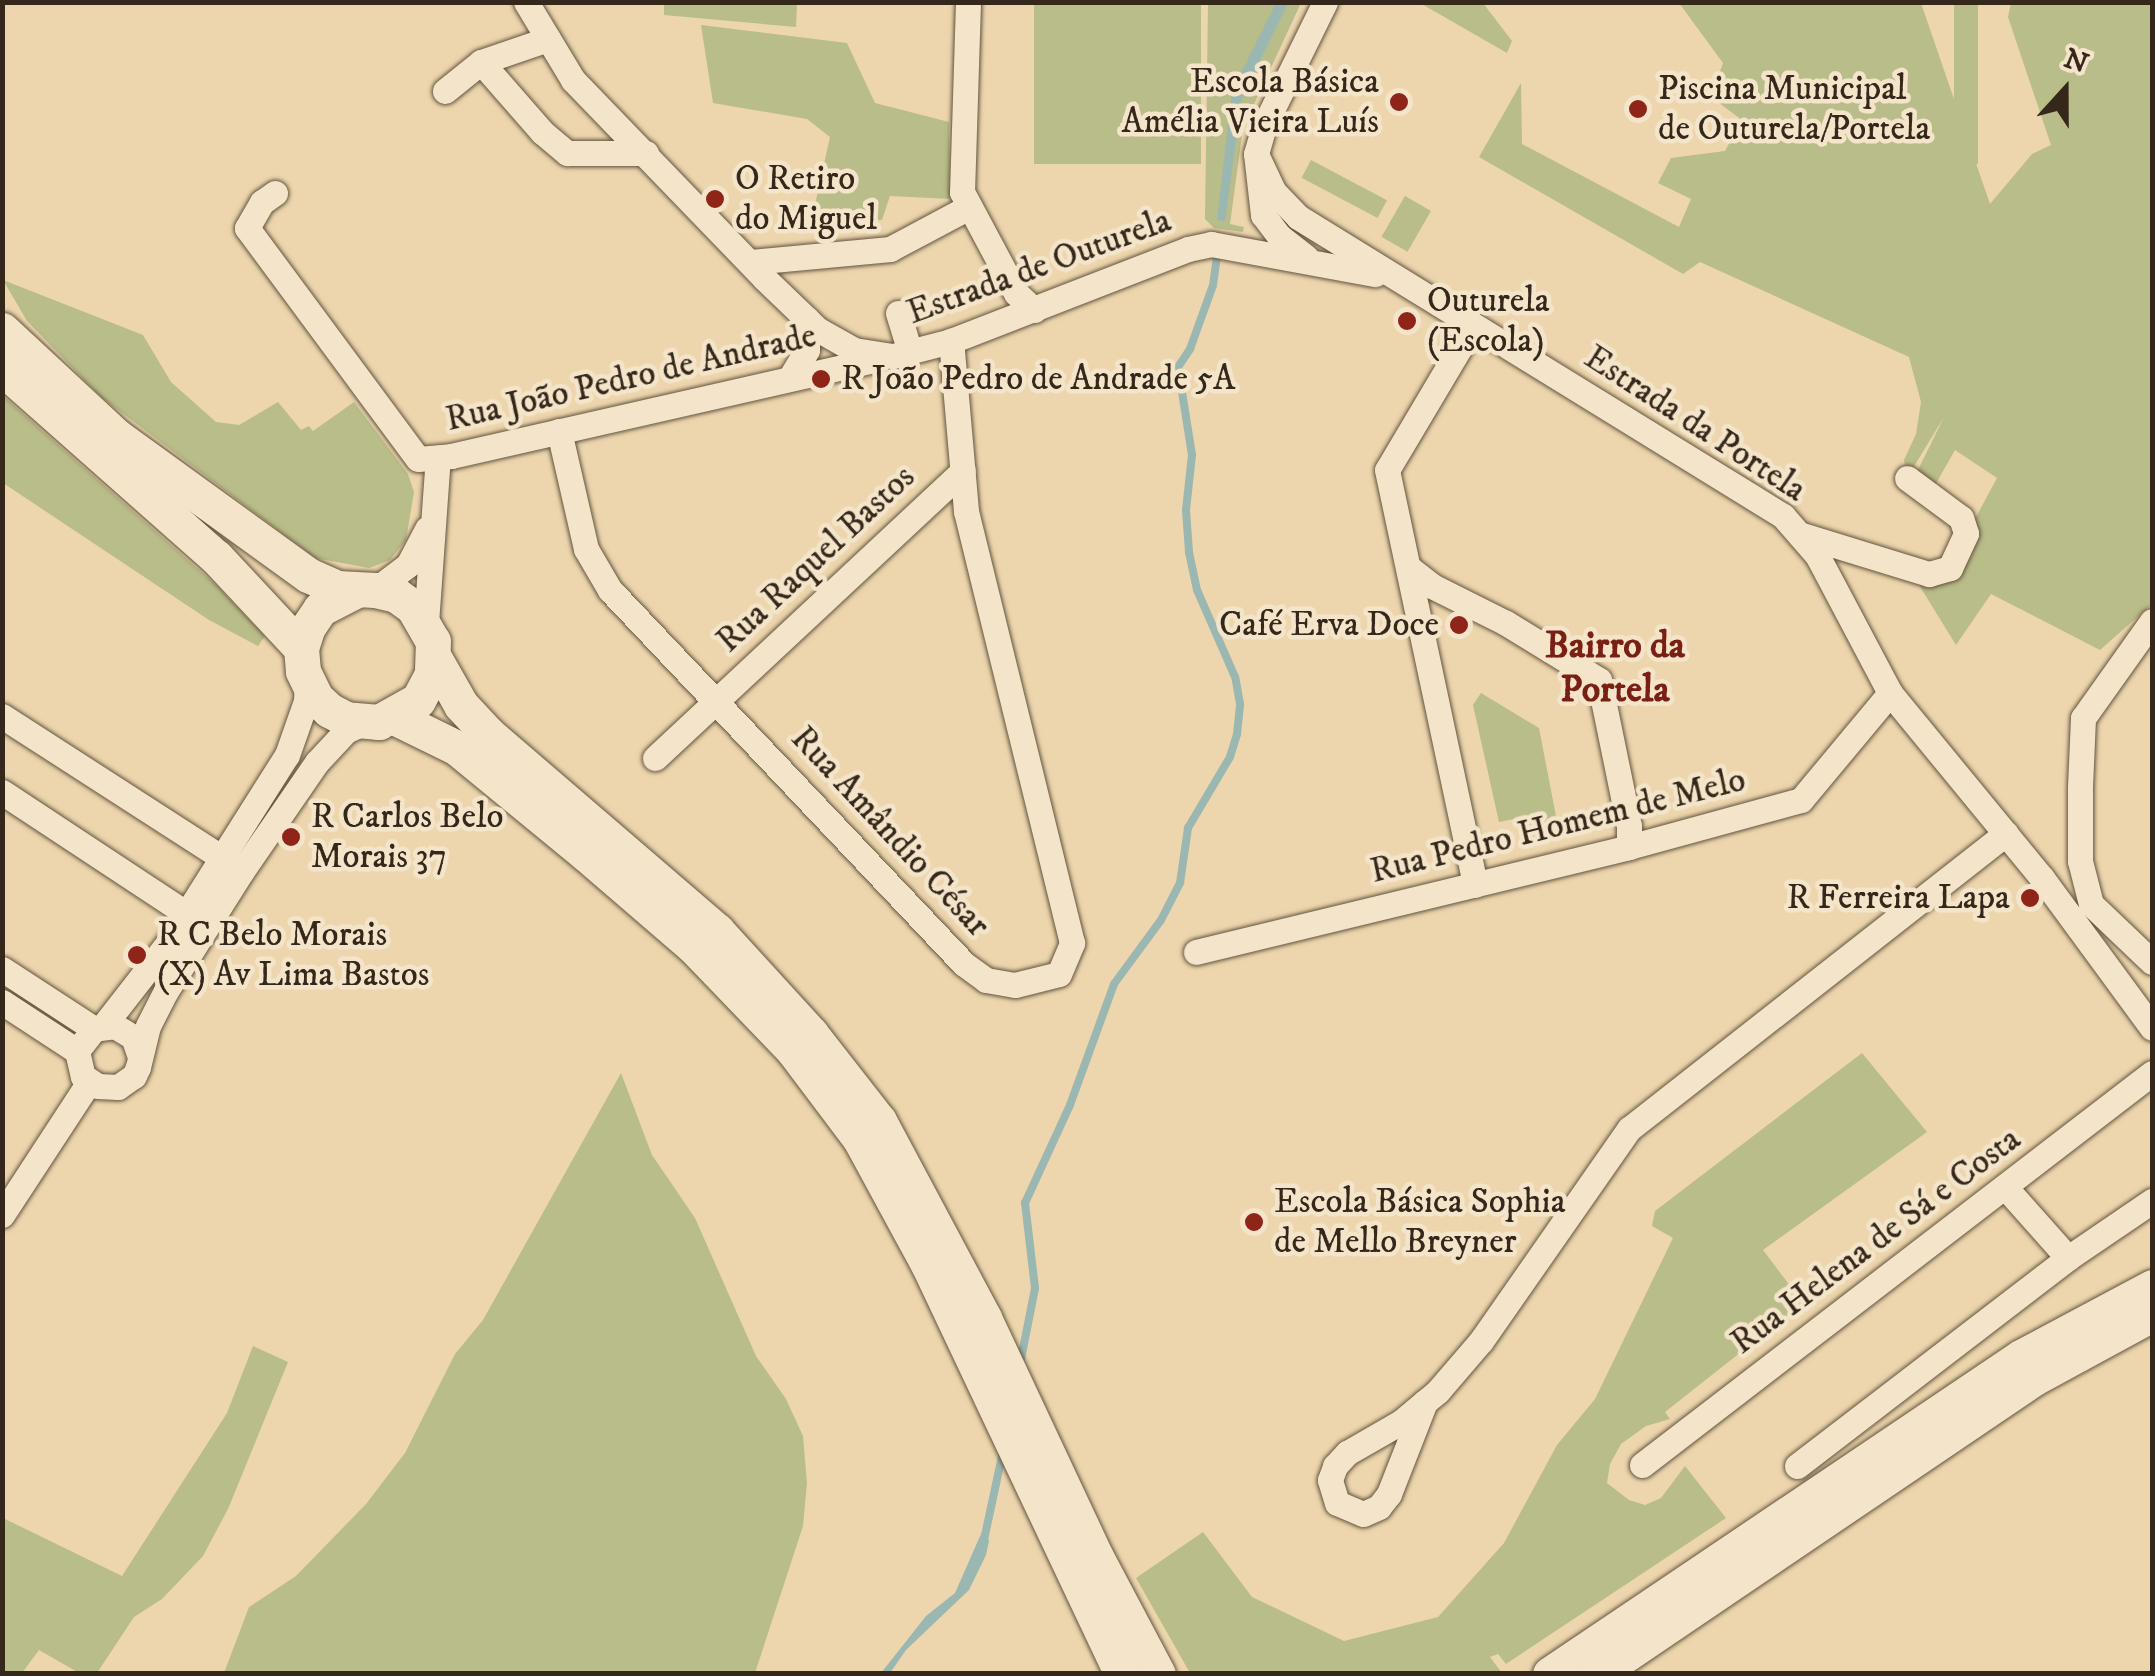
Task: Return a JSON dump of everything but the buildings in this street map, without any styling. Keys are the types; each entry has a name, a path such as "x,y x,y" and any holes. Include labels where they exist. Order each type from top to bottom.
{"street":[{"name":"Estrada de Outurela","path":"526,2 573,80 807,319 835,342 901,354 952,341 1188,248 1239,247 1390,277"},
{"path":"968,2 962,149 968,208 1016,294 1034,310"},
{"path":"1310,260 1269,222 1258,191 1256,154 1264,126 1325,2"},
{"path":"445,91 482,62 548,39"},
{"path":"482,62 542,132 567,152 646,153"},
{"path":"1239,247 1259,236 1278,197 1256,154"},
{"name":"Rua João Pedro de Andrade","path":"275,193 262,202 247,228 418,459 901,354"},
{"name":"Estrada da Portela","path":"1278,197 1298,217 1390,277 1752,494 1802,536 1890,693 2042,878 2152,1028"},
{"path":"751,262 890,248 968,208"},
{"path":"898,314 901,354"},
{"path":"790,378 807,350 807,319"},
{"path":"1472,327 1387,470 1475,885"},
{"path":"2,330 86,411 308,575 337,588 396,595 426,623"},
{"name":"Rua Amândio César","path":"559,431 590,562 610,590 964,964 986,980 1015,985 1059,974 1072,943 966,511 952,341"},
{"path":"2,368 216,556 302,648"},
{"path":"438,457 430,514 426,623 435,659 461,705 488,734 717,931 811,1034 880,1122 984,1318 1096,1558 1158,1674"},
{"name":"Rua Raquel Bastos","path":"656,758 963,471"},
{"path":"1802,536 1929,574 1950,568 1966,533 1961,518 1907,478"},
{"path":"430,514 408,565 366,590 320,610 302,648 306,701 288,755 232,865 148,1026 134,1076 118,1087 90,1082 79,1068 77,1052 138,986 187,914 232,865 316,762 346,731 418,700 435,659"},
{"path":"1408,567 1432,586 1506,623 1599,680 1630,826 1629,847"},
{"path":"2152,621 2083,718 2080,861 2091,904 2152,962"},
{"path":"307,682 330,710 379,720 457,748 694,947 804,1065 860,1139 928,1264 1122,1674"},
{"name":"Rua Pedro Homem de Melo","path":"1196,952 1629,847 1801,800 1890,693"},
{"path":"2,716 232,865"},
{"path":"2,792 187,914"},
{"path":"1425,1402 1505,1311 1629,1129 2006,833"},
{"path":"2042,878 2080,861"},
{"path":"2,969 99,1027 125,1030 140,1057"},
{"path":"2,1002 77,1052"},
{"name":"Rua Helena de Sá e Costa","path":"1642,1464 2152,1073"},
{"path":"2,1216 90,1082"},
{"path":"2004,1187 2068,1258"},
{"path":"1797,1466 2068,1258 2152,1201"},
{"path":"1550,1674 2021,1357 2152,1286"},
{"path":"1596,1674 2034,1378 2152,1314"}],"green space":[{"path":"664,3 797,3 796,27 664,15"},
{"path":"1034,3 1201,3 1201,164 1034,164"},
{"path":"1208,3 1301,3 1243,128 1230,224 1244,227 1243,232 1214,228 1205,219"},
{"path":"1420,3 1483,3 1512,41 1507,53"},
{"path":"1679,3 1921,3 1990,204 2032,154 2051,145 2008,17 2011,3 2152,3 2152,604 2100,650 1991,594 1956,645 1919,585 1960,575 1976,517 1997,478 1955,450 1934,487 1915,476 1944,417 1907,478 1904,460 1916,434 1921,402 1909,357 1700,262 1683,274 1479,157 1521,83 1522,144 1679,227 1691,199 1658,183 1671,158 1725,151 1742,120 1711,97 1723,63"},
{"path":"1954,3 1978,3 1978,164 1954,164"},
{"path":"701,25 847,43 875,103 949,122 950,199 890,196 882,220 812,218 830,137 807,119 713,103"},
{"path":"1311,160 1387,200 1378,218 1302,178"},
{"path":"1405,196 1431,211 1407,252 1382,237"},
{"path":"3,280 143,335 171,382 216,422 239,425 278,402 301,430 309,426 313,431 354,402 408,474 414,492 406,540 390,560 369,568 315,558 101,397 27,321"},
{"path":"2,395 217,586 265,636 258,646 209,620 3,483"},
{"path":"1481,693 1539,728 1560,837 1525,847 1519,818 1499,822 1473,705"},
{"path":"1862,1053 1927,1132 1763,1250 1803,1303 1665,1412 1670,1419 1646,1426 1621,1444 1610,1464 1607,1483 1629,1500 1645,1505 1661,1498 1685,1466 1726,1518 1506,1664 1498,1654 1490,1657 1502,1673 1190,1673 1136,1578 1203,1532 1252,1597 1344,1641 1438,1617 1504,1543 1557,1445 1595,1399 1673,1238 1652,1226 1655,1211"},
{"path":"621,1073 652,1155 695,1218 756,1356 786,1399 803,1436 807,1483 803,1526 755,1673 224,1673 249,1607 296,1576 366,1504 405,1453 455,1354 483,1320"},
{"path":"253,1346 288,1362 228,1509 203,1556 162,1599 134,1617 97,1673 79,1673 39,1650 22,1673 3,1673 3,1518 122,1576 227,1413"}],"water":[{"path":"1276,3 1288,3 1242,98 1225,221 1217,220 1232,91"},
{"path":"984,1527 989,1541 986,1555 969,1590 906,1650 890,1673 881,1673 926,1616 955,1593"}],"waterway":[{"path":"1021,1359 1035,1288 1025,1203 1070,1105 1114,984 1161,920 1180,883 1188,828 1230,757 1237,734 1240,704 1235,677 1197,590 1189,552 1186,510 1192,455 1178,367 1190,349 1213,285 1217,258"},
{"path":"984,1540 1003,1451"}],"place":[{"name":"Escola Básica Amélia Vieira Luís","path":"1399,102"},
{"name":"Piscina Municipal de Outurela/Portela","path":"1638,109"},
{"name":"O Retiro do Miguel","path":"715,199"},
{"name":"Outurela (Escola)","path":"1407,321"},
{"name":"R João Pedro de Andrade 5A","path":"821,379"},
{"name":"Café Erva Doce","path":"1459,625"},
{"name":"R Carlos Belo Morais 37","path":"291,837"},
{"name":"R Ferreira Lapa","path":"2030,898"},
{"name":"R C Belo Morais (X) Av Lima Bastos","path":"137,955"},
{"name":"Escola Básica Sophia de Mello Breyner","path":"1254,1222"}],"district":[{"name":"Bairro da Portela","path":"1615,669"}]}
